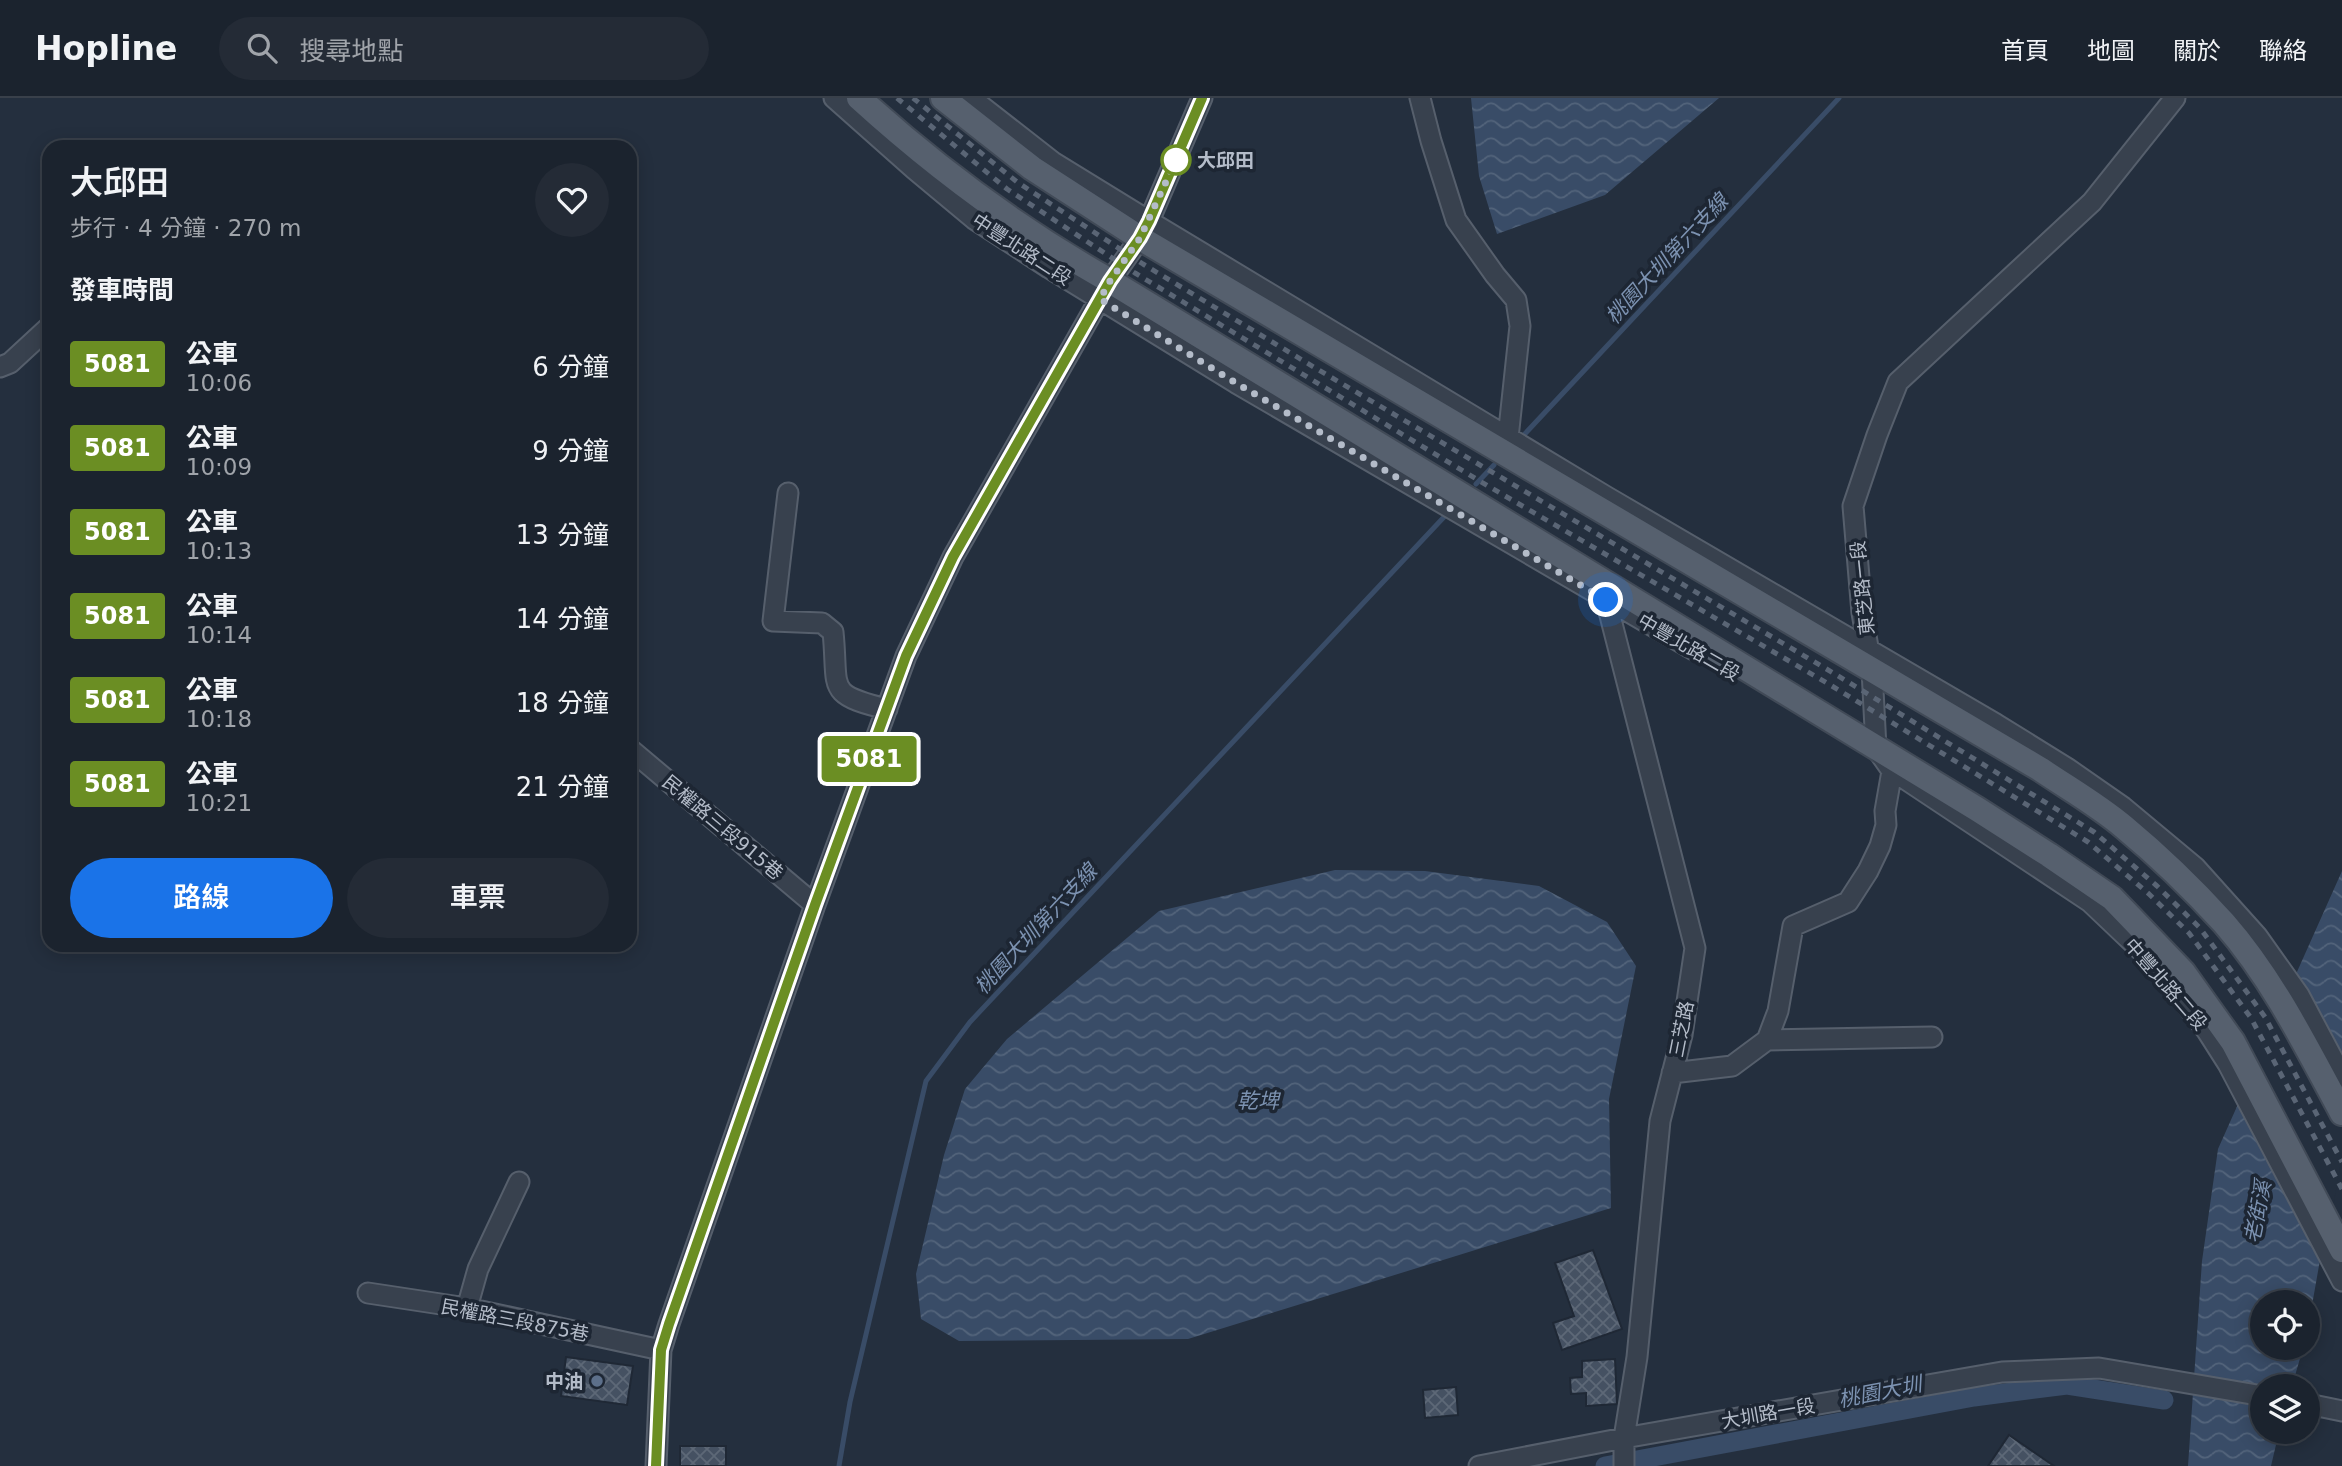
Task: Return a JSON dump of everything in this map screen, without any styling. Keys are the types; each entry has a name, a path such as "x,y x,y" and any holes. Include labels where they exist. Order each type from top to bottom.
{"main road":[{"name":"中豐北路二段","path":"859,98 969,191 1058,251 1105,290 1876,748 2049,855 2112,898 2183,972 2342,1250"},
{"path":"943,98 1032,168 1145,230 1870,659 2122,825 2179,877 2224,924 2254,948 2342,1113"}],"street":[{"name":"中豐北路二段","path":"834,98 974,219 1105,290 1236,383 1826,726 2090,902 2151,960 2207,1031 2230,1053 2342,1281"},
{"path":"971,98 1145,230 1508,438 1870,659"},
{"path":"656,1466 661,1350 815,905 906,656 953,557 1105,290 1145,230 1202,98"},
{"path":"1420,98 1456,220 1516,300 1520,326 1508,438"},
{"name":"東芝路一段","path":"1876,748 1870,659 1862,613 1853,506 1898,382 2092,202 2175,98"},
{"path":"0,367 10,363 42,333"},
{"path":"788,493 773,621 822,623 833,632 836,684 843,694 855,701 887,709"},
{"name":"三芝路","path":"1606,600 1695,948 1682,1035 1660,1121 1637,1357 1624,1451"},
{"path":"1768,1040 1778,1011 1793,926 1848,902 1880,846 1886,825 1885,811 1892,771 1876,748"},
{"name":"民權路三段915巷","path":"637,755 815,905"},
{"path":"2254,948 2299,995 2342,1076"},
{"path":"1672,1073 1732,1066 1768,1040 1932,1037"},
{"path":"467,1308 478,1269 519,1182"},
{"name":"民權路三段875巷","path":"368,1293 467,1308 661,1350"},
{"name":"大圳路一段","path":"1479,1466 1624,1451 2002,1372 2099,1368 2250,1394"},
{"path":"2320,1406 2340,1410"}],"water":[{"path":"1471,98 1719,98 1605,195 1497,234 1479,176"},
{"name":"乾埤","path":"1335,870 1425,871 1539,886 1607,922 1636,966 1609,1099 1611,1208 1188,1339 959,1341 921,1319 916,1274 944,1155 965,1089 1007,1039 1159,911"},
{"name":"老街溪","path":"2342,871 2342,1135 2315,1290 2250,1290 2250,1360 2300,1360 2295,1374 2250,1374 2250,1444 2276,1444 2271,1466 2188,1466 2202,1261 2218,1149"}],"pier":[{"path":"2292,974 2342,1059 2342,1156 2323,1264 2237,1099"}],"building":[{"path":"1593,1250 1622,1329 1562,1350 1553,1323 1574,1316 1555,1263"},
{"name":"中油","path":"566,1357 633,1366 627,1405 561,1396"},
{"path":"1615,1359 1617,1404 1586,1406 1586,1393 1571,1394 1570,1378 1582,1377 1582,1361"},
{"path":"1456,1387 1458,1415 1425,1418 1423,1390"},
{"path":"2009,1435 2054,1466 1988,1466"},
{"path":"680,1446 726,1446 726,1466 680,1466"}],"waterway":[{"name":"桃園大圳第六支線","path":"1520,439 1839,98"},
{"name":"桃園大圳第六支線","path":"1476,484 1494,465"},
{"name":"桃園大圳第六支線","path":"839,1466 850,1402 926,1081 970,1022 1444,517"},
{"name":"桃園大圳","path":"1605,1466 1974,1397 2067,1385 2164,1400"}],"railway":[{"path":"897,98 1007,189 1135,273 1488,486 1827,683 2088,842 2149,894 2189,933 2251,1018 2342,1189"},
{"path":"913,98 1017,182 1143,264 1835,674 2094,832 2157,886 2200,928 2265,1017 2342,1162"}],"bus line":[{"name":"5081","path":"656,1466 661,1350 669,1324 815,905 906,656 953,557 1110,281 1140,238 1163,192 1202,98"}],"place":[{"name":"大邱田","path":"1176,160"},
{"name":"中油","path":"597,1381"}],"route":[{"path":"1176,160 1140,238 1100,299 1236,383 1606,600"}]}
